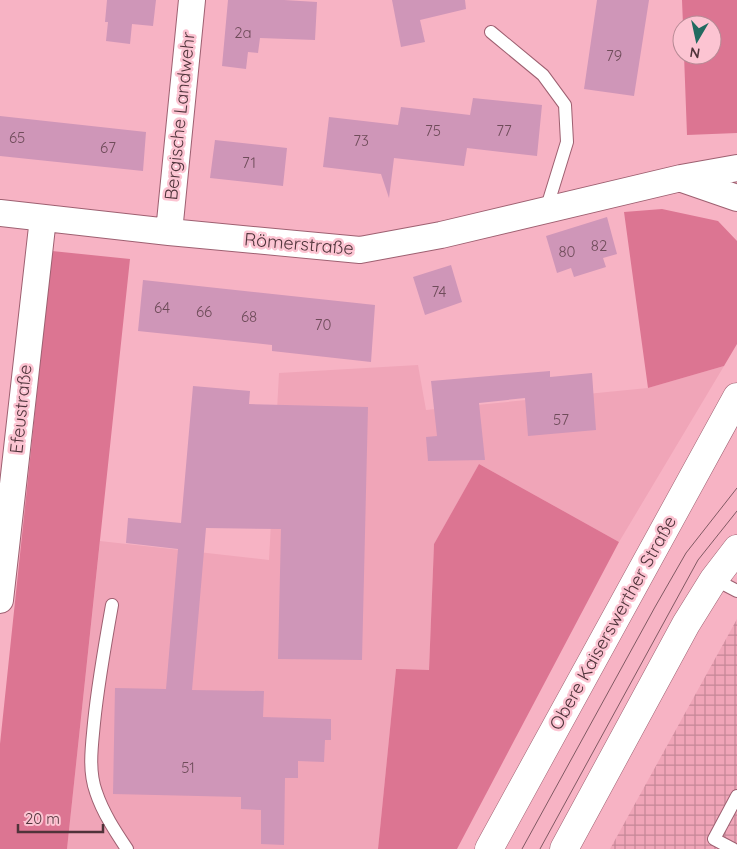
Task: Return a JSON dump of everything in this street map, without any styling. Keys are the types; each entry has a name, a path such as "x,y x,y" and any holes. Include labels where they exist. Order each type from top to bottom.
{"street":[{"name":"Bergische Landwehr","path":"169,232 192,0"},
{"name":"Römerstraße","path":"0,214 360,250 441,235 681,178 737,168"},
{"path":"681,178 737,198"},
{"name":"Efeustraße","path":"0,600 43,218"},
{"name":"Obere Kaiserswerther Straße","path":"490,849 737,397"},
{"path":"564,849 686,624 726,585 737,549"}],"lane":[{"path":"491,32 543,75 565,106 567,142 546,210"},
{"path":"112,605 99,677 91,772 96,791 109,822 127,849"},
{"path":"733,849 714,839 737,796"}],"shaded area":[{"path":"682,0 737,0 737,133 687,135 684,65 722,65 722,15 683,15"},
{"path":"662,209 718,221 737,241 737,344 724,366 648,388 624,212"},
{"path":"52,251 130,259 67,849 0,849 0,744"},
{"path":"418,365 426,410 648,388 724,366 619,542 479,464 434,544 429,670 396,670 378,849 67,849 100,541 269,560 279,373"},
{"path":"479,464 619,542 457,849 378,849 396,669 429,670 434,544"},
{"path":"737,619 737,849 610,849"}],"building":[{"path":"107,0 156,0 153,26 132,24 130,44 106,41 108,22 105,22"},
{"path":"228,0 317,2 315,40 260,38 258,53 248,52 246,69 222,66"},
{"path":"392,0 465,0 466,9 420,20 425,42 401,47"},
{"path":"597,0 649,0 634,96 584,89"},
{"path":"473,98 542,105 537,156 467,148 464,166 394,158 389,198 381,174 323,167 329,117 398,125 401,107 470,115"},
{"path":"0,116 146,132 143,171 0,156"},
{"path":"215,140 287,148 283,186 210,178"},
{"path":"607,217 617,254 603,258 606,267 574,277 571,268 557,273 546,236"},
{"path":"451,265 462,302 425,315 413,277"},
{"path":"143,280 375,305 371,362 272,351 272,345 138,331"},
{"path":"550,371 550,377 592,373 596,430 528,436 525,398 479,403 485,460 428,461 426,437 437,436 431,381"},
{"path":"193,386 250,391 249,404 368,407 362,660 278,659 281,529 206,528 192,690 264,691 263,717 331,719 331,740 325,740 324,762 298,761 298,778 285,778 284,845 261,844 261,810 241,809 241,797 113,794 115,688 166,689 178,549 126,543 128,518 181,523"}],"tram line":[{"path":"522,849 686,553 737,488"},
{"path":"540,849 698,560 737,511"}]}
